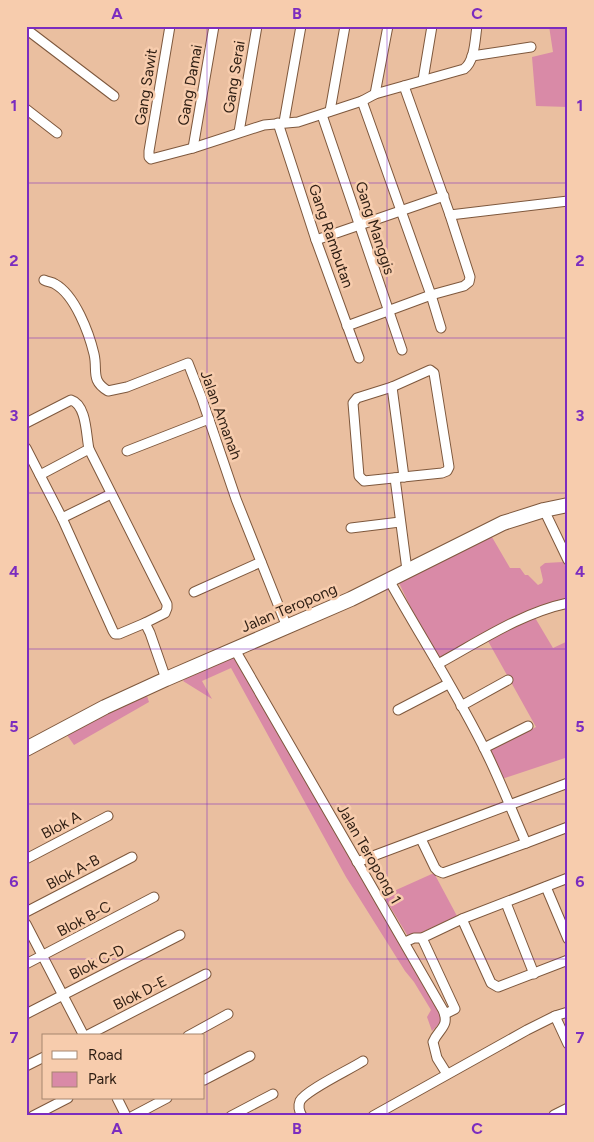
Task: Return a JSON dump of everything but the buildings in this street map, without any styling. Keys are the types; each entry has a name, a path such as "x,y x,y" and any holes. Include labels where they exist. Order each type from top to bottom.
{"main road":[{"name":"Jalan Teropong","path":"26,749 105,707 389,580 503,523 544,510 568,505"}],"street":[{"name":"Gang Sawit","path":"170,26 149,157 154,159 193,148"},
{"name":"Gang Damai","path":"193,148 214,26"},
{"name":"Gang Serai","path":"239,132 256,26"},
{"path":"281,123 301,26"},
{"path":"326,113 345,26"},
{"path":"376,94 388,26"},
{"path":"423,80 432,26"},
{"path":"193,148 264,125 298,122 362,101 376,94 464,69 468,66 472,56 477,26"},
{"path":"26,29 114,96"},
{"path":"472,56 532,47"},
{"path":"347,326 431,295 464,286 469,282 470,277 444,196 404,86"},
{"path":"362,101 441,328"},
{"path":"26,109 57,133"},
{"name":"Gang Manggis","path":"326,113 360,225 402,350"},
{"name":"Gang Rambutan","path":"281,123 316,240 359,358"},
{"path":"316,240 444,196"},
{"path":"450,215 568,201"},
{"name":"Jalan Amanah","path":"44,280 55,284 70,296 90,341 94,356 96,380 99,386 108,391 127,387 188,363 236,499 287,627"},
{"path":"430,370 434,373 449,467 442,474 400,478 364,481 359,476 352,403 357,398 392,387 430,370"},
{"path":"392,387 400,478 400,522 407,570"},
{"path":"26,423 71,400 78,404 85,421 89,449 166,604 166,612 145,623 115,634 62,518 26,448"},
{"path":"127,451 209,419"},
{"path":"40,476 89,449"},
{"path":"62,518 111,494"},
{"path":"544,510 568,560"},
{"path":"351,528 400,522"},
{"path":"194,592 261,562"},
{"path":"389,580 484,748 526,843"},
{"path":"438,664 514,622 548,607 568,603"},
{"path":"145,623 166,679"},
{"name":"Jalan Teropong 1","path":"235,650 445,1014"},
{"path":"461,706 508,680"},
{"path":"398,710 448,684"},
{"path":"484,748 528,726"},
{"path":"357,862 568,783"},
{"name":"Blok A","path":"26,859 108,816"},
{"path":"421,839 435,868 443,873 568,827"},
{"name":"Blok A-B","path":"26,912 132,857"},
{"path":"405,942 414,938 422,938 462,919 568,878"},
{"path":"546,887 568,939"},
{"name":"Blok B-C","path":"26,964 154,897"},
{"path":"506,903 534,974"},
{"path":"462,919 493,985 498,987 568,960"},
{"path":"26,924 84,1034"},
{"name":"Blok C-D","path":"26,1014 180,935"},
{"path":"422,938 455,1009 445,1014 447,1017 445,1026 433,1042 437,1058 447,1074"},
{"name":"Blok D-E","path":"89,1034 206,974"},
{"path":"373,1116 527,1030 555,1016 568,1012"},
{"path":"192,1034 228,1014"},
{"path":"555,1016 568,1044"},
{"path":"205,1079 250,1056"},
{"path":"26,1066 42,1058"},
{"path":"302,1116 299,1104 306,1094 364,1061"},
{"path":"230,1116 273,1094"},
{"path":"32,1116 64,1100"},
{"path":"117,1100 126,1116"},
{"path":"133,1116 163,1100"},
{"path":"554,1115 568,1108"}],"green space":[{"path":"549,26 568,26 568,107 536,106 532,57 553,52"},
{"path":"489,532 510,568 520,568 525,575 528,575 538,585 543,580 540,567 545,563 563,562 568,571 568,601 440,660 419,625 399,583 408,575"},
{"path":"534,616 553,648 568,641 568,757 502,779 488,750 536,727 488,641"},
{"path":"236,656 441,1013 440,1023 432,1031 427,1017 431,1010 346,877 231,668 202,681 212,699 183,681 187,677"},
{"path":"147,696 149,702 74,745 67,735 99,717"},
{"path":"434,873 457,916 409,938 386,900 385,895"}]}
